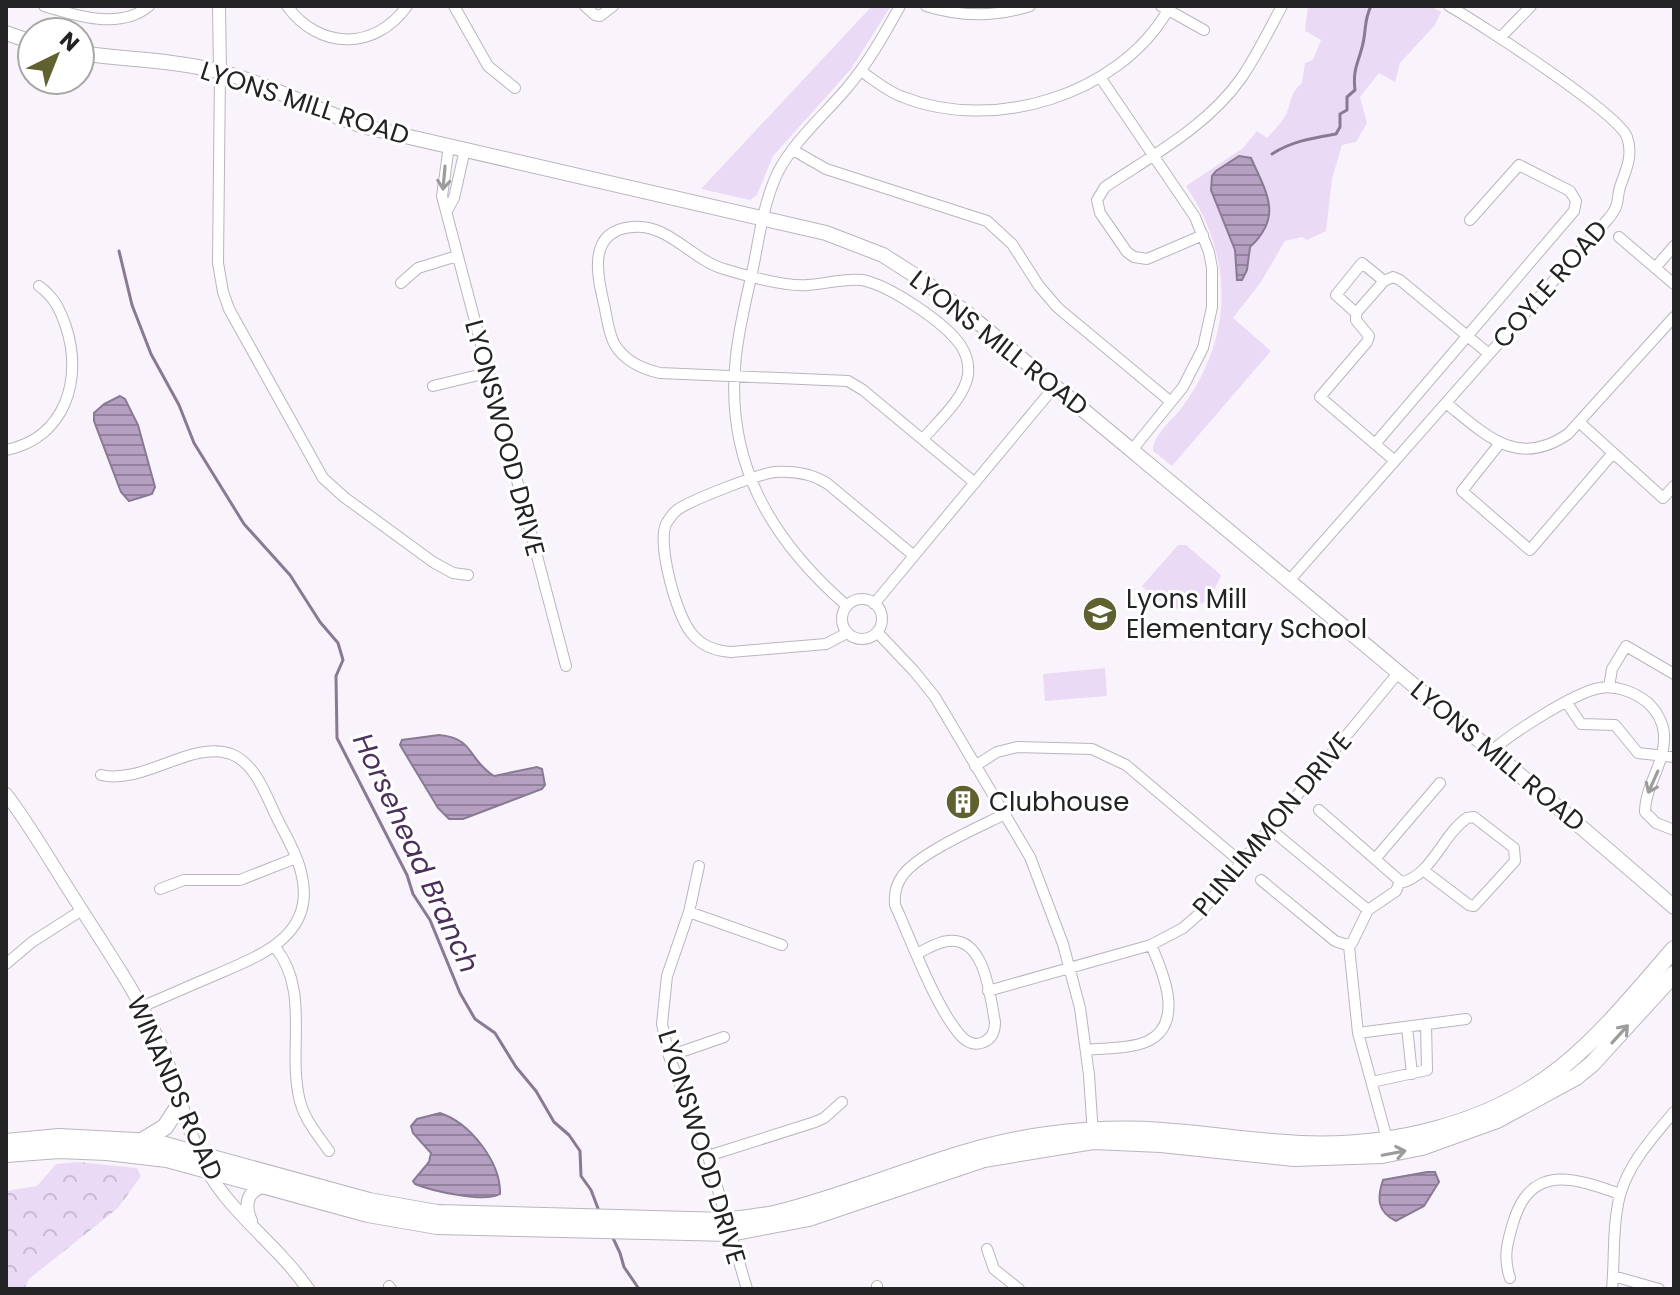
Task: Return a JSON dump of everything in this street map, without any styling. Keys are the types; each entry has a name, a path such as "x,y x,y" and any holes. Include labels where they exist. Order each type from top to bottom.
{"main road":[{"name":"LYONS MILL ROAD","path":"96,54 147,59 220,72 268,88 339,119 826,233 893,261 956,304 1493,750 1674,907"},
{"path":"6,1154 59,1150 203,1161 369,1201 410,1209 472,1215 585,1224 728,1227 809,1218 984,1159 1093,1136 1161,1131 1300,1144 1347,1144 1387,1139 1461,1121 1494,1108 1564,1066 1674,949"},
{"path":"1093,1136 1294,1158 1382,1155 1422,1147 1497,1120 1576,1077 1602,1054 1674,974"},
{"path":"142,1141 165,1127 180,1104"},
{"path":"6,1142 59,1137 142,1141 269,1186 407,1222 470,1228 585,1224"}],"street":[{"path":"48,7 112,19 131,17 149,6"},
{"path":"219,6 218,263 223,292 234,319 314,466 332,488 433,562 453,573 468,575"},
{"path":"294,9 313,31 337,39 351,39 380,31 407,6"},
{"path":"454,6 488,66 515,88"},
{"path":"585,6 600,16 613,6"},
{"path":"847,606 805,567 774,526 751,479 738,437 734,376 739,331 777,174 793,150 861,71 900,6"},
{"path":"926,6 975,15 1009,12 1030,6"},
{"path":"1203,235 1147,259 1140,259 1127,252 1100,213 1097,200 1105,187 1207,116 1230,92 1282,6"},
{"name":"COYLE ROAD","path":"1288,582 1616,209 1620,185 1628,171 1626,135 1611,117 1500,38 1449,6"},
{"path":"1500,38 1531,6"},
{"path":"861,71 901,97 927,104 970,110 1007,108 1046,100 1100,77 1148,40 1165,8 1204,30"},
{"path":"1100,77 1185,201 1203,235 1213,278 1209,328 1195,366 1132,450"},
{"name":"LYONSWOOD DRIVE","path":"449,146 442,196 448,209 487,373 566,666"},
{"name":"LYONSWOOD DRIVE","path":"448,209 454,198 465,149"},
{"path":"793,150 826,169 978,216 994,226 1012,244 1039,286 1058,308 1171,402"},
{"path":"1375,444 1574,211 1576,201 1570,191 1519,165 1470,220"},
{"path":"923,439 966,382 968,361 959,343 907,300 877,284 853,279 806,285 716,266 660,231 647,227 632,227 614,234 597,256 596,270 611,334 620,351 632,362 660,373 848,381 975,483"},
{"path":"1619,237 1674,284"},
{"path":"1655,268 1674,246"},
{"path":"401,283 418,268 457,256"},
{"path":"1356,313 1336,295 1362,263 1384,281"},
{"path":"1395,461 1320,397 1367,342 1369,336 1356,320 1356,313 1384,281 1393,277 1400,280 1489,354"},
{"path":"6,450 40,435 59,414 71,389 73,366 69,337 54,298 39,286"},
{"path":"1446,403 1500,443 1522,449 1545,447 1568,434 1674,317"},
{"path":"433,386 487,373"},
{"path":"874,604 1055,386"},
{"path":"1579,422 1663,498 1674,486"},
{"path":"1500,443 1462,491 1530,550 1613,453"},
{"path":"847,633 826,644 731,652 701,643 685,625 663,549 662,540 672,515 686,505 775,472 820,478 913,555"},
{"path":"860,599 874,604 882,617 877,632 859,639 847,633 842,619 847,606 860,599"},
{"path":"877,632 924,682 1030,857 1047,897 1080,1008 1087,1050 1093,1136"},
{"path":"1609,687 1612,669 1626,646 1674,674"},
{"name":"PLINLIMMON DRIVE","path":"988,991 1151,945 1183,928 1199,914 1242,863 1398,673"},
{"path":"1493,750 1510,735 1587,692 1609,687 1630,692 1640,697 1657,714 1664,732 1660,767 1647,796 1645,812 1656,823 1674,830"},
{"path":"1567,703 1581,724 1615,725 1638,753 1674,757"},
{"path":"975,766 997,752 1017,747 1104,752 1126,765 1242,863"},
{"path":"101,775 129,775 209,752 239,758 253,771 296,858 303,883 302,907 292,928 275,947 141,1007"},
{"path":"1375,859 1440,783"},
{"name":"WINANDS ROAD","path":"6,794 141,1007 162,1047 188,1130 203,1161 230,1201 281,1254 308,1289"},
{"path":"1319,810 1400,883"},
{"path":"918,953 946,941 959,941 976,954 995,1022 994,1031 984,1042 967,1042 960,1035 942,1005 895,905 897,884 915,863 1005,814"},
{"path":"1400,883 1423,870 1467,818 1474,817 1487,826 1516,853 1515,861 1474,906 1423,870"},
{"path":"1269,828 1368,910"},
{"path":"160,889 184,880 240,880 296,858"},
{"name":"LYONSWOOD DRIVE","path":"699,866 689,912 671,960 664,992 662,1024 669,1056 708,1156 747,1289"},
{"path":"1261,880 1335,941 1349,946"},
{"path":"1387,1139 1358,1033 1349,946 1368,910 1396,891 1400,883"},
{"path":"6,964 32,942 82,910"},
{"path":"689,912 782,945"},
{"path":"1087,1050 1138,1044 1153,1038 1164,1026 1169,1002 1160,965 1151,945"},
{"path":"275,947 288,966 294,987 298,1096 307,1120 329,1151"},
{"path":"1358,1033 1466,1019"},
{"path":"1372,1082 1429,1068 1426,1024"},
{"path":"1407,1027 1412,1074"},
{"path":"669,1056 724,1037"},
{"path":"708,1156 815,1122 842,1102"},
{"path":"1612,1289 1620,1194 1638,1158 1674,1112"},
{"path":"1510,1278 1505,1265 1508,1243 1519,1207 1533,1190 1555,1178 1568,1178 1620,1194"},
{"path":"254,1227 247,1212 247,1199 257,1188 269,1186"},
{"path":"987,1249 994,1269 1019,1289"},
{"path":"1613,1276 1659,1289"}],"green space":[{"path":"872,6 891,6 851,69 773,156 757,195 750,200 701,189"},
{"path":"1308,6 1430,6 1441,12 1435,25 1400,63 1395,82 1379,73 1360,97 1367,123 1356,142 1342,145 1332,179 1326,231 1307,240 1302,237 1285,241 1261,282 1233,318 1271,351 1172,466 1153,451 1154,445 1200,379 1212,352 1222,296 1213,241 1202,213 1186,186 1243,148 1257,131 1267,138 1283,119 1294,93 1302,83 1305,63 1313,60 1321,40 1305,31"},
{"path":"1178,545 1186,545 1221,575 1214,590 1197,607 1176,608 1165,604 1142,586"},
{"path":"1105,668 1107,696 1045,701 1043,674"},
{"path":"78,1162 137,1168 141,1176 118,1208 29,1279 24,1289 6,1289 6,1191 37,1186 56,1164"}],"shaded area":[{"path":"1239,156 1251,158 1269,204 1266,225 1250,247 1247,270 1242,280 1237,280 1235,250 1211,190 1212,176 1216,171"},
{"path":"120,396 125,399 138,425 155,487 152,494 129,501 121,492 94,421 94,413"},
{"path":"439,735 459,740 494,776 537,767 542,769 545,785 542,789 463,819 449,819 438,808 400,745 402,740"},
{"path":"440,1113 462,1125 482,1145 495,1169 500,1194 471,1197 415,1184 413,1181 429,1162 431,1153 413,1133 411,1126 417,1119"},
{"path":"1435,1172 1439,1182 1424,1206 1396,1221 1385,1213 1379,1199 1383,1180"}],"waterway":[{"path":"1272,154 1295,143 1336,134 1340,127 1340,114 1347,110 1347,97 1355,90 1356,69 1371,6"},
{"name":"Horsehead Branch","path":"119,251 132,305 151,354 179,405 194,443 244,524 290,575 320,622 338,643 343,660 336,676 337,738 407,875 413,894 430,920 460,993 475,1019 495,1033 554,1122 569,1135 580,1151 581,1176 591,1190 599,1211"},
{"name":"Horsehead Branch","path":"612,1236 624,1267 639,1289"}],"place":[{"name":"Lyons Mill Elementary School","path":"1100,614"},
{"name":"Clubhouse","path":"963,802"}]}
